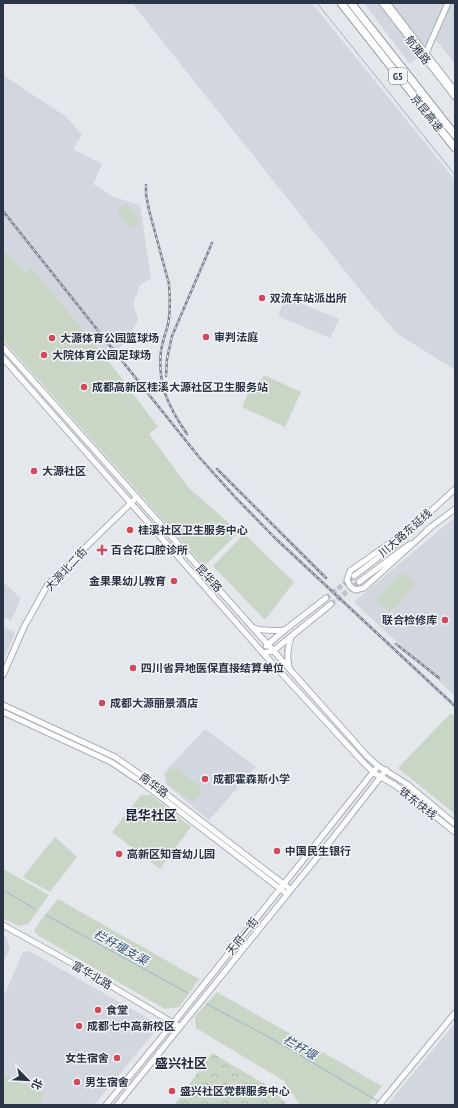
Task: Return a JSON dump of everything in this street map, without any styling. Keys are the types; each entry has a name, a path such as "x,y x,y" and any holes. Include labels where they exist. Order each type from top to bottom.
{"highway":[{"name":"京昆高速","path":"341,3 455,148"},
{"name":"京昆高速","path":"351,3 455,134"}],"main road":[{"name":"航雅路","path":"382,3 455,91"},
{"name":"航雅路","path":"387,3 455,97"},
{"path":"424,53 444,3"},
{"path":"424,53 448,3"},
{"name":"昆华路","path":"3,347 367,756 378,766 386,770"},
{"name":"昆华路","path":"3,358 263,653 374,773 380,776"},
{"name":"川大路东延线","path":"354,576 396,544 454,491"},
{"name":"大源北二街","path":"3,675 24,627 48,584 137,497"},
{"name":"川大路东延线","path":"360,582 455,509"},
{"path":"421,521 350,571 347,580 350,586 356,590 364,588 429,529"},
{"path":"263,653 268,644 326,598"},
{"path":"263,653 273,651 331,604"},
{"path":"252,627 260,630 275,631 286,629"},
{"path":"289,668 287,659 288,647 292,636"},
{"name":"南华路","path":"3,705 115,757 146,782 290,889"},
{"name":"南华路","path":"3,712 111,762 146,782"},
{"name":"天府一街","path":"106,1105 374,773 378,766"},
{"name":"天府一街","path":"117,1105 386,770"},
{"name":"铁东快线","path":"386,770 407,784 455,824"},
{"name":"铁东快线","path":"380,776 395,785 455,832"},
{"path":"146,782 287,894"},
{"name":"富华北路","path":"3,925 86,971 174,1022 180,1027"},
{"path":"379,1105 455,1013"}],"shaded area":[{"path":"132,3 312,3 455,180 455,370 398,334 372,305"},
{"path":"364,3 455,3 455,64 436,40 410,64"},
{"path":"3,75 65,116 82,135 73,149 102,164 93,184 114,197 140,205 151,278 140,285 133,304 138,320 125,343 107,359 31,267 26,272 3,249"},
{"path":"286,297 339,319 330,338 278,316"},
{"path":"455,517 455,696 354,602"},
{"path":"3,582 21,598 11,621 3,617"},
{"path":"3,627 15,633 3,662"},
{"name":"成都霍森斯小学","path":"205,729 256,767 209,820 166,784 164,773"},
{"path":"3,935 6,937 10,948 3,963"},
{"name":"成都七中高新校区","path":"29,951 155,1022 156,1030 94,1105 3,1105 3,998 23,952"},
{"path":"455,1023 455,1105 387,1105"}],"green space":[{"path":"127,203 140,221 130,228 117,210"},
{"path":"3,249 26,272 31,267 107,359 158,427 149,434 189,488 239,532 204,566 3,340"},
{"path":"264,375 301,392 285,427 242,407 253,381 259,384"},
{"path":"244,534 294,582 265,620 213,566"},
{"path":"402,572 416,585 390,612 376,600"},
{"path":"451,713 455,717 455,814 398,768"},
{"path":"176,768 202,789 199,796 193,801 168,784 166,775 169,770"},
{"path":"141,795 151,795 191,827 160,869 112,832"},
{"path":"55,837 77,857 50,892 23,877"},
{"path":"3,869 49,895 28,924 19,926 3,919"},
{"path":"58,899 199,979 179,1007 165,1009 39,936 34,931"},
{"path":"217,992 382,1086 368,1105 300,1105 284,1081 196,1028 195,1016"},
{"path":"212,1053 268,1086 286,1103 285,1105 174,1105"},
{"path":"3,1075 44,1093 39,1105 3,1105"}],"waterway":[{"path":"317,3 455,175"},
{"name":"栏杆堰","path":"3,890 35,909"},
{"name":"栏杆堰支渠","path":"46,915 188,993"},
{"name":"栏杆堰","path":"207,1004 276,1041 379,1102"}],"tunnel":[{"path":"326,598 354,576"},
{"path":"331,604 359,582"}],"railway":[{"path":"146,185 149,210 169,284 170,314 162,344 160,363 161,374 170,405 187,434"},
{"path":"3,211 199,457 235,497 275,538 455,706"},
{"path":"166,376 167,359 172,336 212,243"},
{"path":"217,469 326,578"},
{"path":"396,644 439,678"}],"place":[{"name":"双流车站派出所","path":"262,298"},
{"name":"审判法庭","path":"206,337"},
{"name":"大源体育公园篮球场","path":"52,338"},
{"name":"大院体育公园足球场","path":"44,355"},
{"name":"成都高新区桂溪大源社区卫生服务站","path":"84,387"},
{"name":"大源社区","path":"34,471"},
{"name":"桂溪社区卫生服务中心","path":"130,530"},
{"name":"百合花口腔诊所","path":"102,550"},
{"name":"金果果幼儿教育","path":"174,581"},
{"name":"联合检修库","path":"445,620"},
{"name":"四川省异地医保直接结算单位","path":"133,668"},
{"name":"成都大源丽景酒店","path":"102,703"},
{"name":"成都霍森斯小学","path":"205,779"},
{"name":"中国民生银行","path":"277,851"},
{"name":"高新区知音幼儿园","path":"119,854"},
{"name":"食堂","path":"98,1010"},
{"name":"成都七中高新校区","path":"79,1026"},
{"name":"女生宿舍","path":"117,1058"},
{"name":"男生宿舍","path":"77,1082"},
{"name":"盛兴社区党群服务中心","path":"172,1091"}],"district":[{"name":"昆华社区","path":"151,815"},
{"name":"盛兴社区","path":"181,1063"}]}
